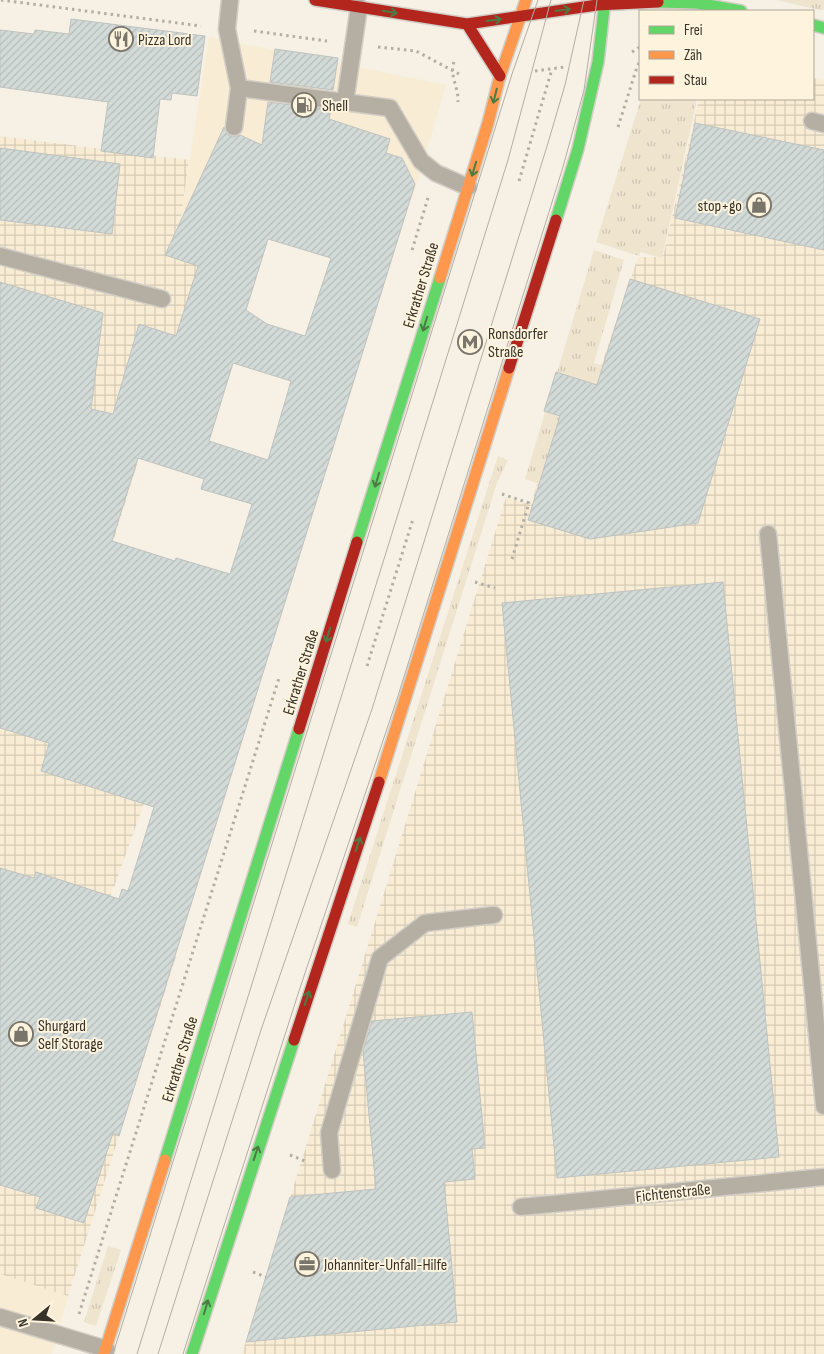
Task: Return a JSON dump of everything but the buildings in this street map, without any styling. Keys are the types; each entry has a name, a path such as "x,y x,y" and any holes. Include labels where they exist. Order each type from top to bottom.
{"main road":[{"path":"321,0 467,24 604,2 670,1 697,3 736,10"},
{"name":"Erkrather Straße","path":"105,1351 468,188 500,76 526,0"},
{"path":"521,16 546,0"},
{"path":"192,1354 230,1231 400,716 572,166 598,62 604,2"},
{"path":"467,24 500,76"}],"lane":[{"path":"230,0 228,29 240,88 234,127"},
{"path":"346,102 358,7"},
{"path":"240,88 390,108 421,161 436,173 468,188"},
{"path":"0,256 162,299"},
{"path":"768,534 824,1106"},
{"path":"332,1170 329,1133 380,958 425,923 494,915"},
{"name":"Fichtenstraße","path":"521,1207 824,1177"},
{"path":"0,1316 71,1338 105,1351"}],"path":[{"path":"541,71 560,68"},
{"path":"451,69 459,93 457,111"},
{"path":"519,180 552,69"},
{"name":"Erkrather Straße","path":"412,252 436,173"},
{"path":"501,493 529,502 511,562"},
{"path":"367,666 413,519"},
{"path":"472,581 496,588"},
{"name":"Erkrather Straße","path":"71,1338 279,676"},
{"path":"254,1272 266,1277"}],"shaded area":[{"path":"209,37 446,85 413,197 247,144 212,222 181,217"},
{"path":"814,78 824,80 824,1354 242,1354 506,497 531,505 552,435 575,443 638,257 663,257 699,100 814,100"},
{"path":"0,136 189,160 181,216 212,222 90,617 198,652 98,932 176,957 68,1296 0,1274"},
{"path":"0,1274 68,1296 52,1354 0,1354"}],"green space":[{"path":"776,0 824,0 824,10 820,10"},
{"path":"641,100 697,100 662,258 640,252 639,256 596,242"},
{"path":"594,250 624,260 594,363 603,366 578,447 540,484 525,479"},
{"path":"498,456 508,460 497,483 357,927 348,924"},
{"path":"108,1246 121,1250 96,1326 84,1322"}],"tram line":[{"path":"113,1354 512,74 538,0"},
{"path":"137,1354 508,160 551,0"},
{"path":"158,1354 261,1030 372,709 548,143 565,85 584,0"},
{"path":"183,1354 299,991 398,696 563,167 584,90 597,0"}],"traffic: fast":[{"path":"556,220 578,149 598,62 605,0"},
{"path":"658,2 697,3 736,10"},
{"path":"814,25 824,28"},
{"path":"357,542 440,278"},
{"path":"165,1160 299,729"},
{"path":"192,1354 294,1040"}],"traffic: slow":[{"path":"440,278 488,123 500,76 526,0"},
{"path":"379,782 509,368"},
{"path":"104,1354 165,1160"}],"traffic: jam":[{"path":"315,0 467,24 597,5 658,2"},
{"path":"467,24 500,76"},
{"path":"509,368 556,220"},
{"path":"299,729 357,542"},
{"path":"294,1040 379,782"}],"place":[{"name":"Pizza Lord","path":"121,39"},
{"name":"Shell","path":"304,105"},
{"name":"stop+go","path":"759,205"},
{"name":"Ronsdorfer Straße","path":"470,342"},
{"name":"Shurgard Self Storage","path":"21,1034"},
{"name":"Johanniter-Unfall-Hilfe","path":"307,1264"}]}
